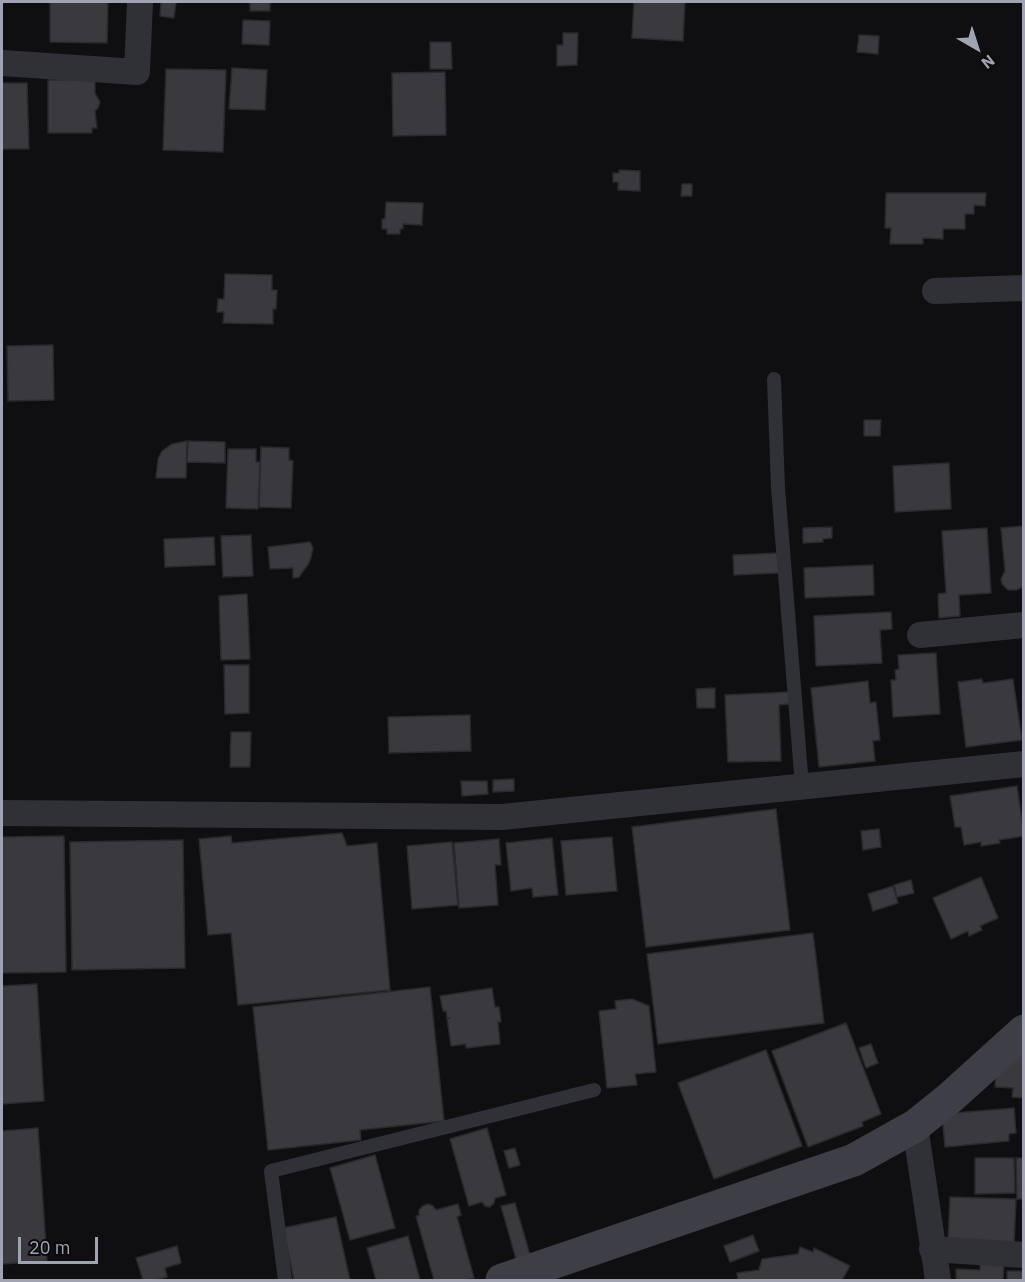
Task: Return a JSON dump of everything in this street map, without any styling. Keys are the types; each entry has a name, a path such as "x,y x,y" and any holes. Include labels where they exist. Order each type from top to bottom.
{"street":[{"path":"2,63 137,72 140,2"},
{"path":"934,291 1023,288"},
{"path":"921,635 1023,625"},
{"path":"2,813 502,817 1023,764"},
{"path":"502,1281 854,1160 915,1126 951,1097 1023,1031"},
{"path":"915,1126 938,1281"},
{"path":"932,1249 1023,1255"}],"lane":[{"path":"774,379 778,488 802,786"},
{"path":"285,1281 271,1171 594,1090"}],"building":[{"path":"50,2 108,2 107,43 50,42"},
{"path":"161,2 176,2 174,18 160,16"},
{"path":"250,2 270,2 270,11 250,11"},
{"path":"634,2 685,2 683,41 632,38"},
{"path":"243,20 270,21 269,45 242,44"},
{"path":"563,33 578,33 577,65 557,66 557,45 563,45"},
{"path":"859,35 879,36 878,54 857,52"},
{"path":"430,42 451,42 452,69 430,69"},
{"path":"232,68 267,70 265,110 229,109"},
{"path":"166,69 226,70 223,152 163,150"},
{"path":"445,72 446,135 393,136 392,73"},
{"path":"95,79 95,93 100,102 95,111 97,128 92,128 92,133 48,133 48,80"},
{"path":"2,83 27,83 29,149 2,149"},
{"path":"619,170 640,171 640,191 618,190 618,182 613,182 613,173 619,173"},
{"path":"682,184 692,184 692,196 681,196"},
{"path":"886,193 986,193 985,206 974,205 974,214 965,214 965,229 943,229 943,239 923,238 923,244 890,244 891,228 885,228"},
{"path":"386,202 423,203 422,225 403,224 400,234 387,234 387,229 382,229"},
{"path":"225,274 272,275 272,290 277,290 273,324 223,323 224,312 217,312 218,299 224,299"},
{"path":"53,345 54,400 8,401 7,346"},
{"path":"864,420 881,420 880,436 864,436"},
{"path":"187,441 186,478 156,478 158,459 162,451 172,444"},
{"path":"188,441 225,442 225,463 187,462"},
{"path":"261,447 289,448 289,460 293,461 291,508 259,507"},
{"path":"228,449 256,449 256,462 260,462 258,509 226,508"},
{"path":"949,463 951,509 895,512 893,466"},
{"path":"1024,526 1024,584 1016,590 1008,590 1002,584 1001,579 1005,571 1001,528"},
{"path":"832,527 832,538 823,539 823,542 803,543 803,528"},
{"path":"987,528 991,593 959,595 960,616 939,618 938,594 946,593 942,531"},
{"path":"251,535 253,576 223,577 221,536"},
{"path":"214,537 215,565 165,567 164,539"},
{"path":"310,542 313,548 311,557 299,577 293,578 293,568 270,569 268,547"},
{"path":"779,553 779,573 734,575 733,555"},
{"path":"873,565 874,595 805,598 804,568"},
{"path":"247,594 250,659 221,660 219,596"},
{"path":"891,612 892,629 880,630 882,663 816,666 814,616"},
{"path":"936,653 940,714 893,717 891,680 896,680 895,670 899,669 898,655"},
{"path":"224,665 249,665 249,713 225,714"},
{"path":"982,679 983,683 1013,679 1022,740 966,747 958,682"},
{"path":"868,681 870,703 876,702 880,740 873,741 875,761 819,767 811,688"},
{"path":"715,688 715,708 697,708 696,689"},
{"path":"790,692 790,704 779,705 781,761 728,762 725,695"},
{"path":"470,715 471,751 389,753 388,717"},
{"path":"231,732 251,732 250,767 230,767"},
{"path":"514,779 514,791 493,792 493,780"},
{"path":"461,781 487,781 488,794 462,796"},
{"path":"1017,786 1024,836 981,846 981,842 964,845 961,827 955,827 950,796"},
{"path":"776,809 790,930 646,947 632,827"},
{"path":"879,829 881,847 863,850 861,831"},
{"path":"342,833 347,846 377,843 390,990 238,1005 231,933 208,935 199,839 231,836 232,843"},
{"path":"64,836 66,972 2,973 2,837"},
{"path":"612,837 617,891 566,895 561,841"},
{"path":"552,838 558,895 533,897 532,888 511,891 506,843"},
{"path":"499,839 501,865 495,865 498,905 459,908 454,843"},
{"path":"183,840 185,968 72,970 70,842"},
{"path":"452,842 458,905 412,909 407,846"},
{"path":"981,877 998,918 980,926 982,930 969,936 968,931 951,939 933,898"},
{"path":"911,880 914,893 897,897 894,885"},
{"path":"893,886 898,903 873,911 868,894"},
{"path":"813,933 824,1023 658,1044 647,954"},
{"path":"37,984 44,1101 2,1104 2,986"},
{"path":"430,987 444,1121 360,1130 361,1140 268,1150 253,1007"},
{"path":"492,988 495,1007 499,1007 500,1044 466,1048 466,1044 451,1046 447,1019 450,1018 447,1018 446,1011 443,1011 440,996"},
{"path":"632,999 649,1006 656,1072 635,1074 637,1085 607,1088 599,1011 616,1009 615,1001"},
{"path":"846,1023 881,1114 862,1122 863,1126 808,1147 772,1051"},
{"path":"871,1044 878,1063 866,1068 859,1048"},
{"path":"766,1050 802,1146 714,1179 678,1083"},
{"path":"1019,1054 1024,1054 1024,1098 1012,1097 1013,1088 995,1087 996,1071"},
{"path":"1014,1108 1016,1133 1009,1134 1009,1141 945,1147 942,1114"},
{"path":"38,1128 47,1261 2,1264 2,1131"},
{"path":"487,1128 506,1195 495,1198 490,1207 485,1206 482,1202 469,1206 450,1139"},
{"path":"515,1148 520,1165 509,1168 504,1151"},
{"path":"375,1155 395,1228 350,1240 330,1168"},
{"path":"975,1158 1014,1158 1015,1193 975,1194"},
{"path":"1016,1158 1024,1158 1024,1199 1017,1199"},
{"path":"950,1197 1016,1199 1014,1244 948,1242"},
{"path":"515,1203 530,1255 516,1259 501,1206"},
{"path":"428,1204 436,1210 458,1204 461,1215 457,1217 474,1278 434,1280 416,1216 419,1216 419,1210 423,1206"},
{"path":"336,1217 350,1280 294,1280 283,1228"},
{"path":"753,1235 759,1251 730,1262 724,1246"},
{"path":"408,1236 420,1280 376,1280 367,1248"},
{"path":"177,1246 181,1263 165,1268 167,1277 143,1280 136,1258"},
{"path":"800,1247 813,1252 814,1248 850,1266 842,1280 738,1280 737,1273 759,1270 762,1259 798,1254"},
{"path":"980,1263 1004,1264 1003,1280 956,1280 956,1269 980,1270"},
{"path":"1007,1271 1024,1271 1024,1280 1007,1280"}]}
